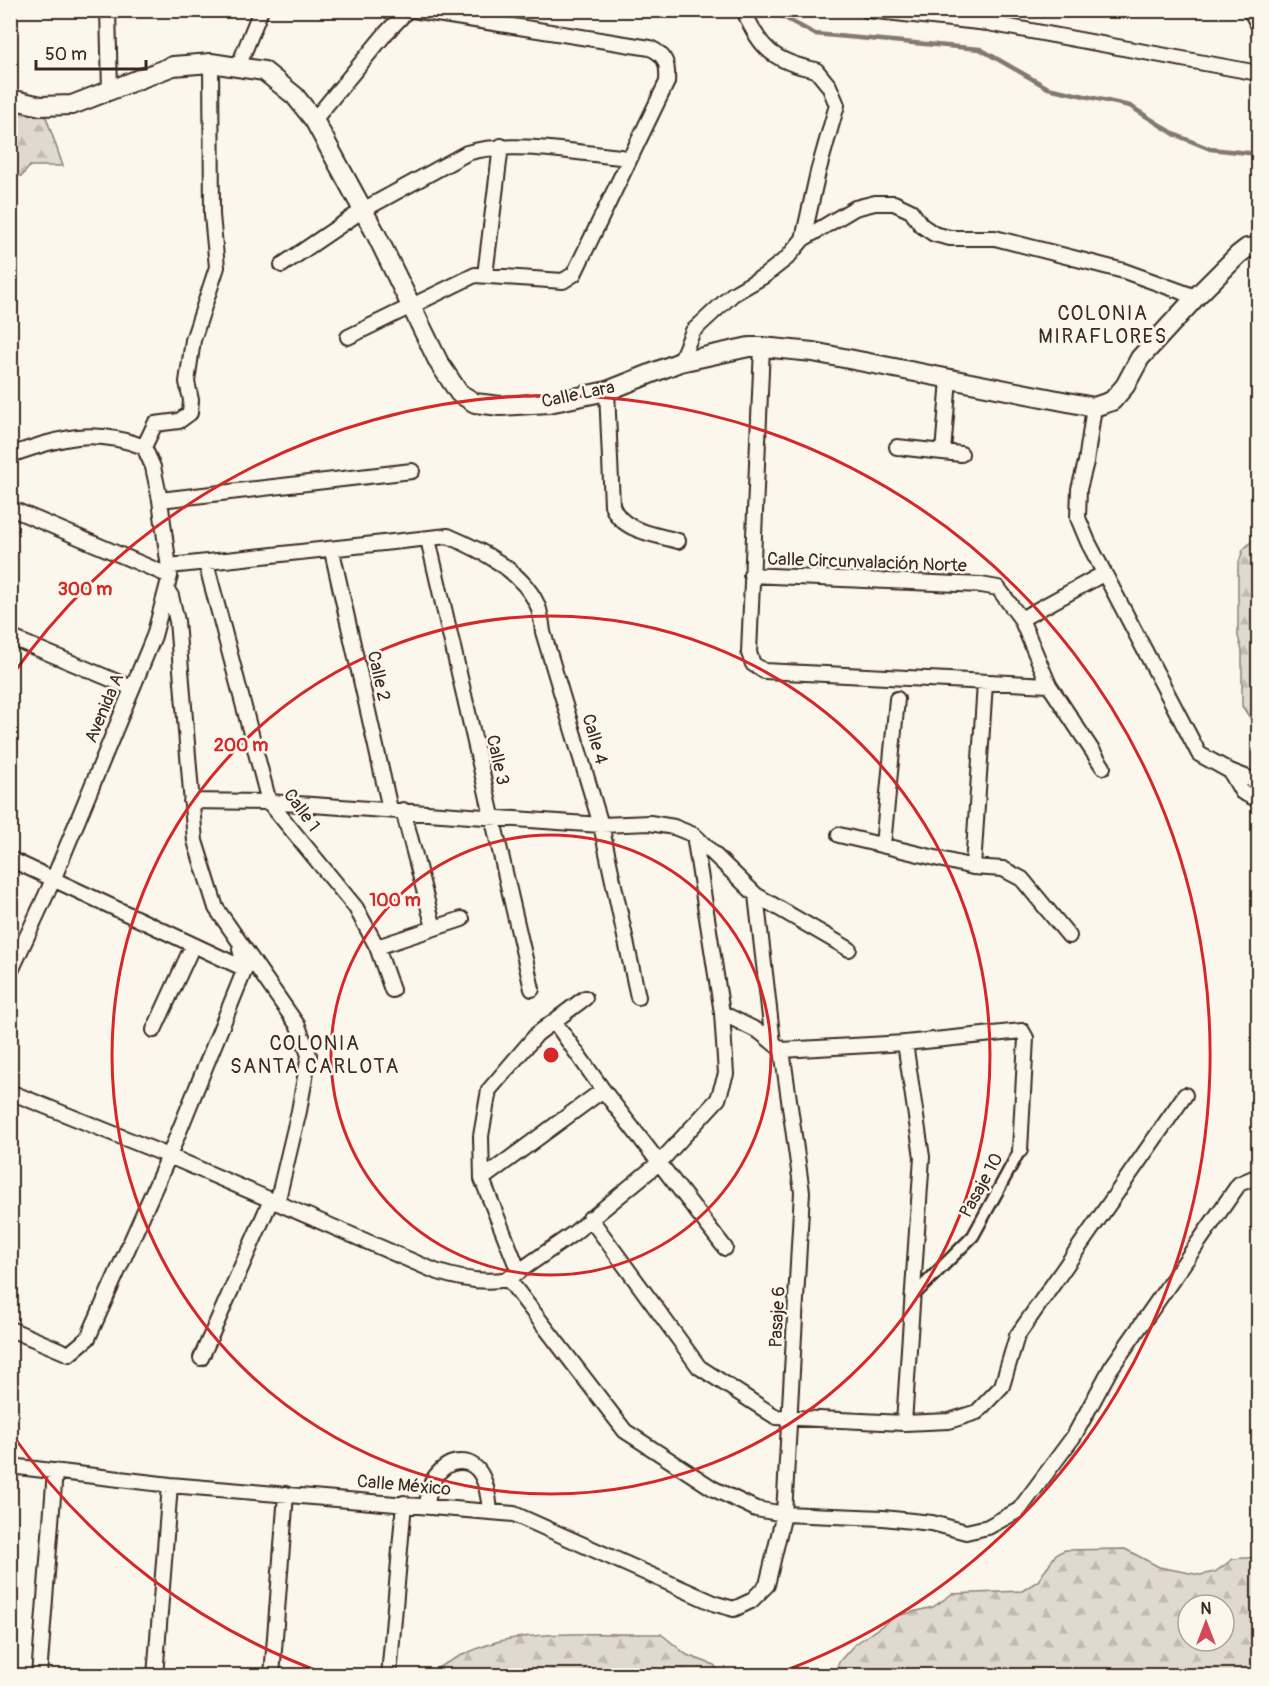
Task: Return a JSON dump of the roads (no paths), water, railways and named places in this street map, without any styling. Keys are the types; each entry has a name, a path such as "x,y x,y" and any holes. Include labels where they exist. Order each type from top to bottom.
{"street":[{"path":"108,10 110,91"},
{"path":"238,67 261,10"},
{"path":"314,120 410,10 650,48 662,53 668,66 667,82 574,274 570,278 563,281 485,274 464,278 348,336"},
{"path":"744,10 751,27 767,52 793,65 816,70 829,86 837,105 810,201 803,239"},
{"path":"867,10 988,23 1258,73"},
{"path":"1250,10 1258,24"},
{"path":"10,455 49,440 92,435 126,440 144,447 149,432 155,424 179,421 190,413 192,400 188,382 193,340 217,267 212,215 211,63"},
{"name":"Calle Lara","path":"10,99 57,107 72,105 173,66 211,63 264,71 295,96 314,120 412,303 439,363 459,393 475,403 500,406 549,403 607,392 680,362 748,347 762,347 813,352 1094,407"},
{"path":"282,265 363,210 467,153 501,146 630,158"},
{"path":"485,274 501,146"},
{"path":"680,362 693,331 733,294 764,276 787,258 803,239 855,208 875,203 894,203 911,211 921,225 934,234 950,238 995,238 1124,271 1196,297"},
{"path":"1258,247 1247,248 1238,255 1196,297 1140,358 1125,386 1112,401 1094,407 1086,462 1079,489 1078,518 1103,574 1199,754 1230,771 1258,782"},
{"path":"762,347 751,575 749,653 753,664 764,671 1049,685"},
{"path":"943,452 949,379"},
{"path":"607,392 612,505 615,516 624,525 678,541"},
{"name":"Avenida A","path":"10,974 53,880 154,636 166,590 170,571 160,500 153,467 144,447"},
{"path":"897,447 961,454"},
{"path":"160,500 412,471"},
{"path":"10,508 170,571 206,563 428,539"},
{"name":"Calle 4","path":"428,539 448,536 479,550 512,573 528,588 538,607 543,632 601,825 638,997"},
{"name":"Calle 3","path":"428,539 532,989"},
{"name":"Calle 2","path":"332,550 396,810 434,928"},
{"name":"Calle 1","path":"206,563 269,802 356,908 376,947 392,990"},
{"path":"1103,574 1021,619 1049,685 1103,767"},
{"name":"Calle Circunvalación Norte","path":"751,575 981,585 998,588 1021,619"},
{"path":"166,590 171,596 177,621 195,841 216,908 298,1026 309,1055 299,1111 274,1202 201,1358"},
{"path":"10,637 132,688"},
{"path":"973,867 985,683"},
{"path":"883,846 897,699"},
{"path":"1230,771 1242,792 1258,800"},
{"path":"190,801 269,802 601,825 650,823 674,827 694,835 756,895 849,948"},
{"path":"10,1092 169,1156 435,1271 461,1279 496,1282 513,1275 574,1233 660,1162 718,1099 726,1074 722,1013 694,835"},
{"path":"839,835 973,867 1003,869 1013,873 1022,879 1069,936"},
{"path":"10,859 245,969"},
{"name":"Pasaje 6","path":"756,895 802,1192 784,1514 767,1585"},
{"path":"376,947 462,919"},
{"path":"10,1329 69,1354 88,1338 169,1156 245,969 236,938"},
{"path":"154,1030 193,945"},
{"path":"585,998 537,1034 489,1090 481,1136 482,1179 513,1275 625,1431 714,1489 756,1509 784,1514 883,1518 932,1523 966,1532 988,1527 1019,1510 1074,1436 1111,1368 1239,1184 1258,1176"},
{"path":"722,1013 760,1032 778,1047 905,1043 922,1157 904,1423"},
{"path":"554,1021 603,1090 725,1248"},
{"name":"Pasaje 10","path":"905,1043 1020,1030 1026,1038 1020,1150 973,1236 911,1298"},
{"path":"482,1179 603,1090"},
{"path":"590,1218 699,1367 737,1395 776,1417 904,1423 949,1421 977,1412 1002,1386 1017,1336 1185,1095"},
{"path":"427,1505 432,1482 441,1470 449,1464 462,1461 474,1465 481,1474 488,1488 490,1511"},
{"name":"Calle México","path":"10,1466 170,1485 514,1514 679,1589 734,1609 751,1601 767,1585"},
{"path":"39,1676 55,1471"},
{"path":"155,1676 170,1485"},
{"path":"272,1676 286,1494"},
{"path":"389,1676 404,1503"}],"waterway":[{"path":"770,10 815,34 980,49 1048,88 1130,106 1176,135 1210,149 1258,154"}],"district":[{"name":"COLONIA MIRAFLORES","path":"1103,324"},
{"name":"COLONIA SANTA CARLOTA","path":"315,1054"}]}
